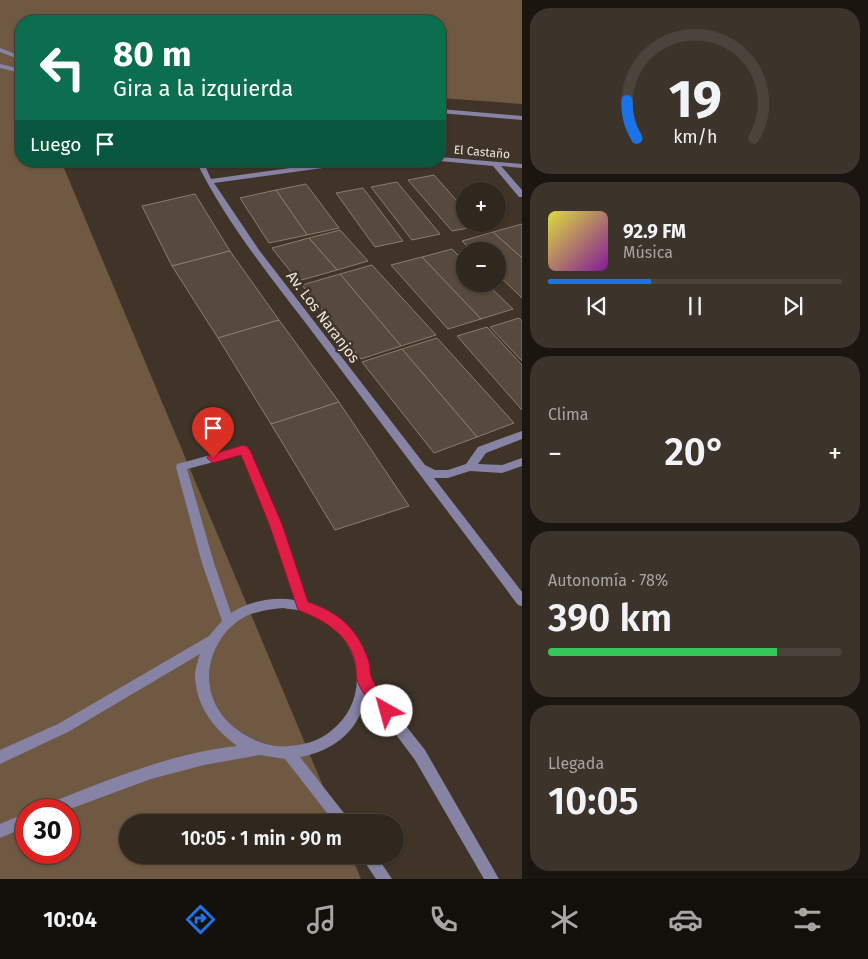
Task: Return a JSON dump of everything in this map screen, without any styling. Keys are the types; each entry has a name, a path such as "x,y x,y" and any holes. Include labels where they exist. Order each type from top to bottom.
{"street":[{"path":"0,50 15,56"},
{"path":"0,66 15,70"},
{"path":"446,112 522,118"},
{"name":"El Castaño","path":"446,160 522,166"},
{"path":"495,164 522,195"},
{"name":"Av. Los Naranjos","path":"202,167 256,251 418,467 522,601"},
{"path":"209,180 312,167"},
{"path":"470,467 482,450 522,435"},
{"path":"228,622 208,563 181,467 244,450 276,524 303,606"},
{"path":"418,467 434,474 448,474 470,467 502,469 522,462"},
{"path":"0,757 62,728 211,641 228,622 244,611 263,605 283,603 303,606 323,613 340,626 354,642 362,661 364,682 360,703 350,722 334,738 313,749 289,754 259,750 228,753 157,770 76,799"},
{"path":"211,641 202,665 203,692 213,716 232,737 259,750"},
{"path":"364,682 420,755 492,879"},
{"path":"289,754 336,814"},
{"path":"0,831 15,825"},
{"path":"374,864 385,879"}],"shaded area":[{"path":"0,0 522,0 522,104 446,98 446,15 15,15 15,167 64,167 335,814 119,814 119,864 355,864 361,879 0,879"}],"building":[{"path":"434,175 456,200 456,230 452,231 408,180"},
{"path":"397,182 440,234 412,240 371,187"},
{"path":"306,184 339,228 307,235 276,190"},
{"path":"363,188 403,241 375,247 336,193"},
{"path":"276,190 307,235 269,243 240,198"},
{"path":"195,194 230,251 172,266 142,206"},
{"path":"522,224 522,258 493,232 506,232 506,228"},
{"path":"340,230 368,261 337,270 309,238"},
{"path":"493,232 504,242 463,242"},
{"path":"309,238 337,270 298,281 272,248"},
{"path":"506,244 522,258 522,298 506,283"},
{"path":"452,249 456,253 456,292 495,292 513,309 481,319 422,257"},
{"path":"230,251 279,320 218,338 172,266"},
{"path":"422,257 481,319 448,329 391,265"},
{"path":"372,265 436,335 401,346 340,274"},
{"path":"340,274 401,346 361,359 302,285"},
{"path":"519,318 522,321 522,361 490,327"},
{"path":"279,320 339,402 271,424 218,338"},
{"path":"487,327 522,365 522,410 457,336"},
{"path":"437,338 514,423 477,437 402,349"},
{"path":"402,349 477,437 434,453 362,362"},
{"path":"339,402 409,506 335,530 271,424"}],"route":[{"path":"213,458 244,450 276,524 303,606 323,613 340,626 354,642 362,661 364,682 387,711"}]}
